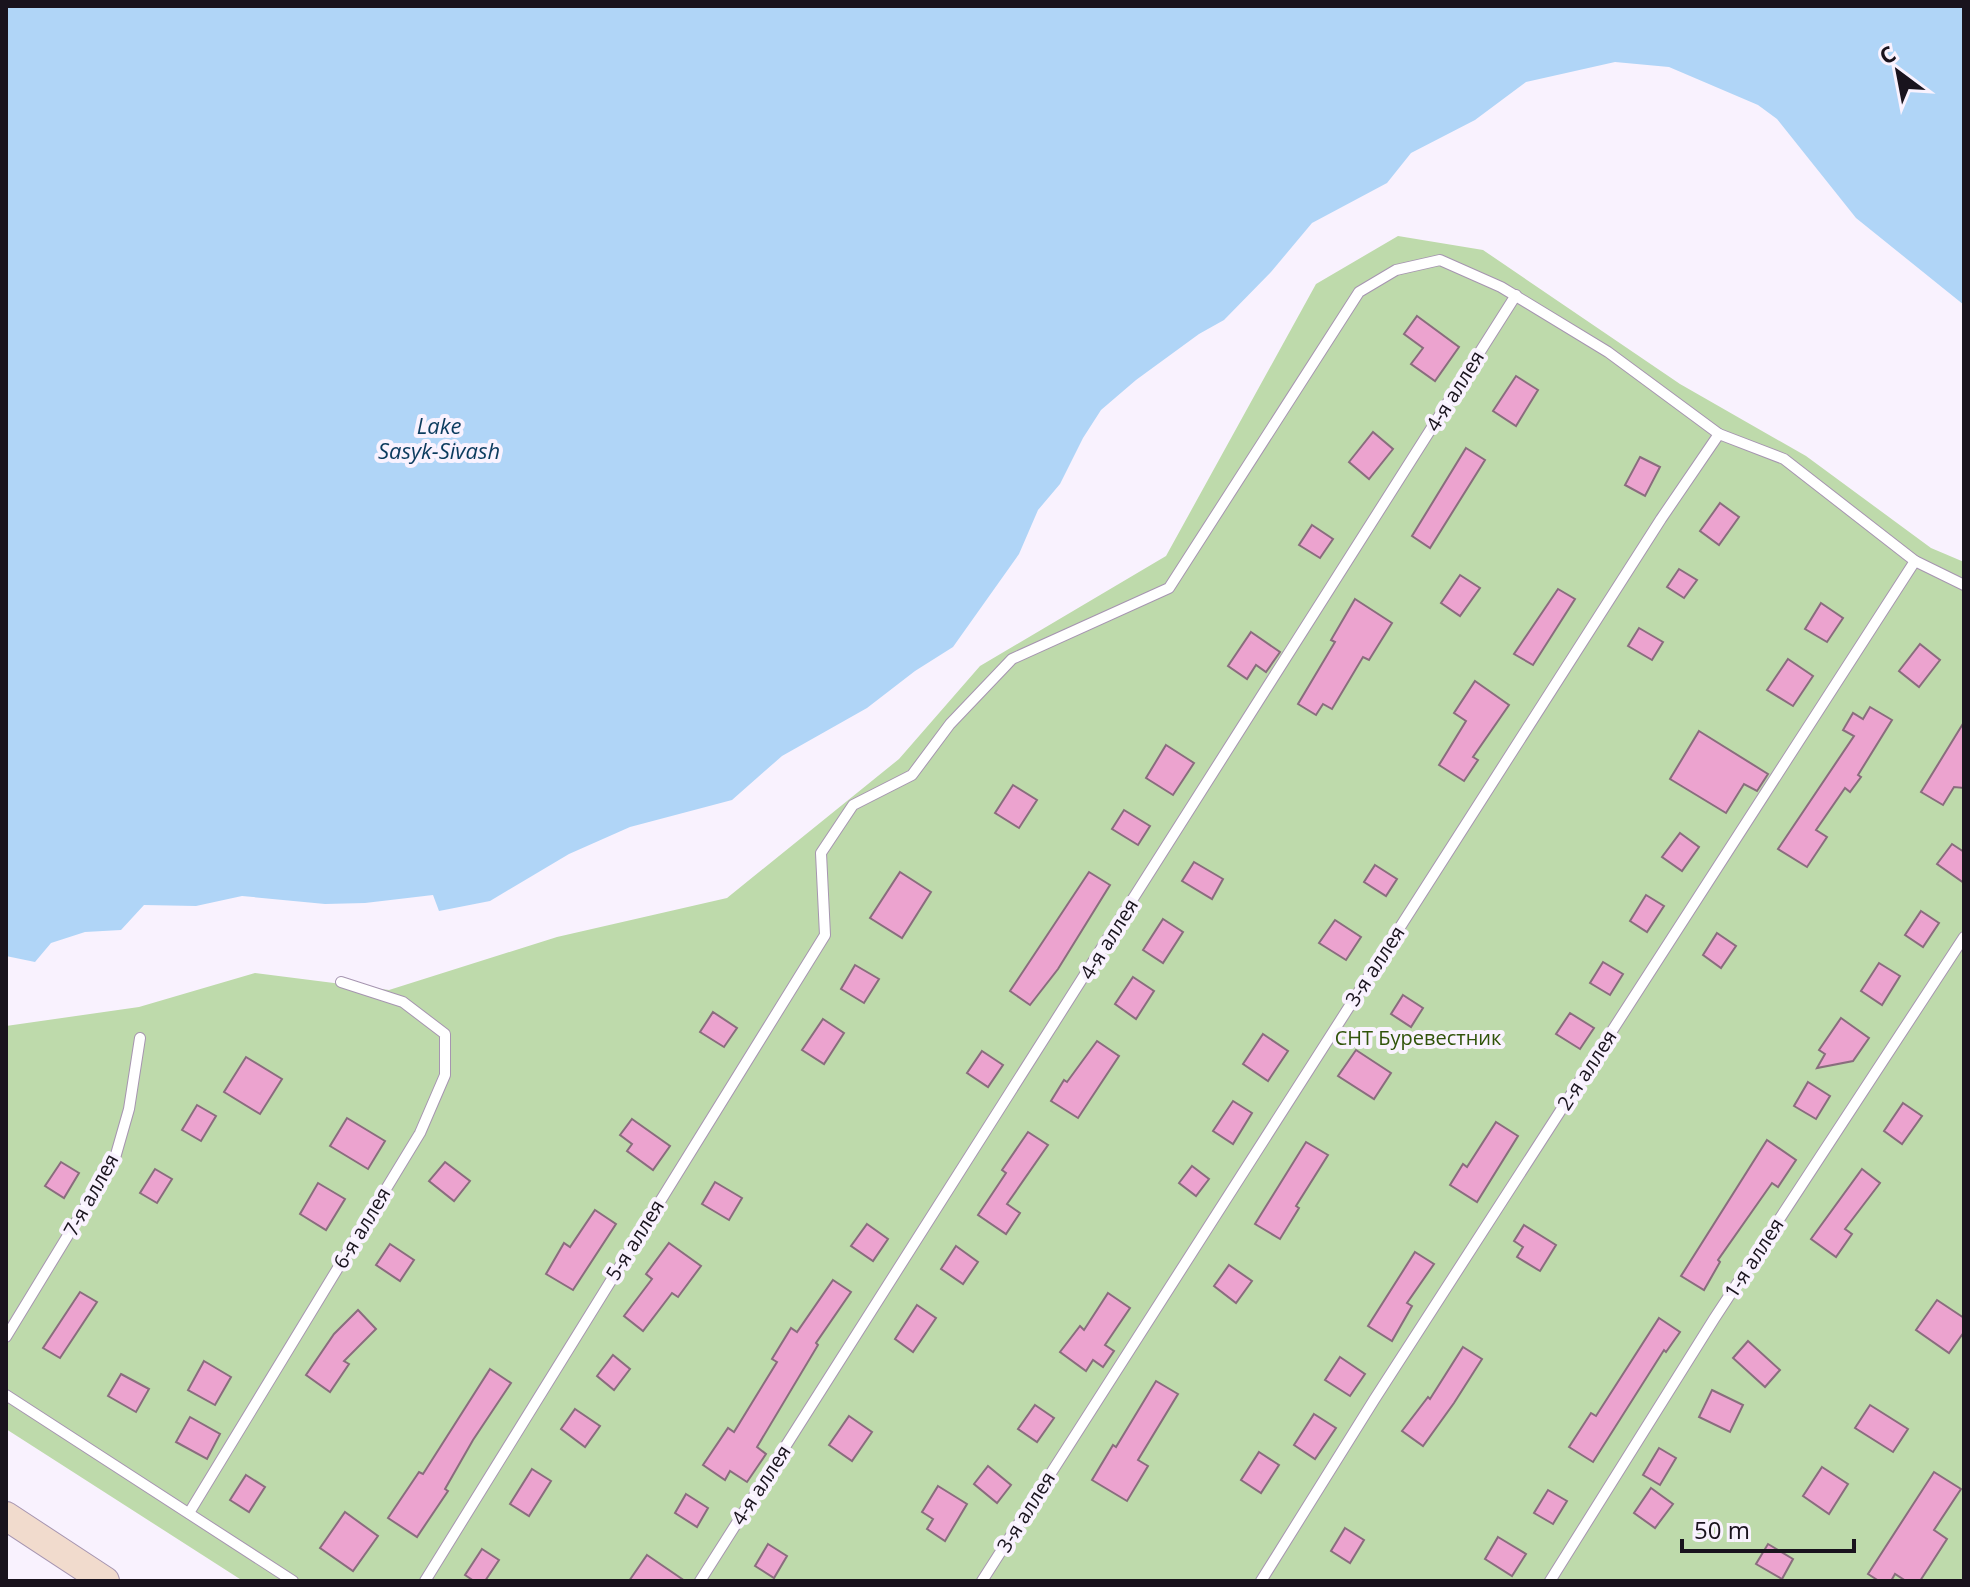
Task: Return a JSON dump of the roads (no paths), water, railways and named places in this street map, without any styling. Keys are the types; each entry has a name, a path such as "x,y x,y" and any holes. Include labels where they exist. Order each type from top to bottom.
{"main road":[{"path":"6,1516 105,1581"}],"lane":[{"name":"5-я аллея","path":"425,1581 825,935 821,853 853,805 912,775 950,724 1012,659 1169,588 1359,292 1396,270 1440,260 1516,295 1608,352 1719,434 1784,459 1915,561 1964,585"},
{"name":"4-я аллея","path":"700,1581 1516,295"},
{"name":"3-я аллея","path":"982,1581 1643,546 1719,434"},
{"name":"2-я аллея","path":"1261,1581 1374,1400 1915,561"},
{"name":"1-я аллея","path":"1550,1581 1714,1319 1964,937"},
{"name":"6-я аллея","path":"189,1513 420,1133 445,1075 445,1034 403,1002 341,982"},
{"name":"7-я аллея","path":"6,1337 115,1158 129,1109 140,1038"},
{"path":"6,1395 293,1581"}],"water":[{"name":"Lake Sasyk-Sivash","path":"6,6 1964,6 1964,305 1856,218 1777,119 1758,105 1669,67 1615,62 1526,82 1475,120 1411,153 1387,183 1312,223 1271,272 1224,320 1199,334 1136,380 1101,410 1060,484 1038,510 1019,554 953,647 915,671 867,708 782,756 732,800 630,827 569,854 490,901 439,911 433,895 365,903 325,904 242,896 196,906 144,905 121,930 85,932 51,943 35,962 6,956"}],"park label":[{"name":"СНТ Буревестник","path":"1418,1038"}]}
